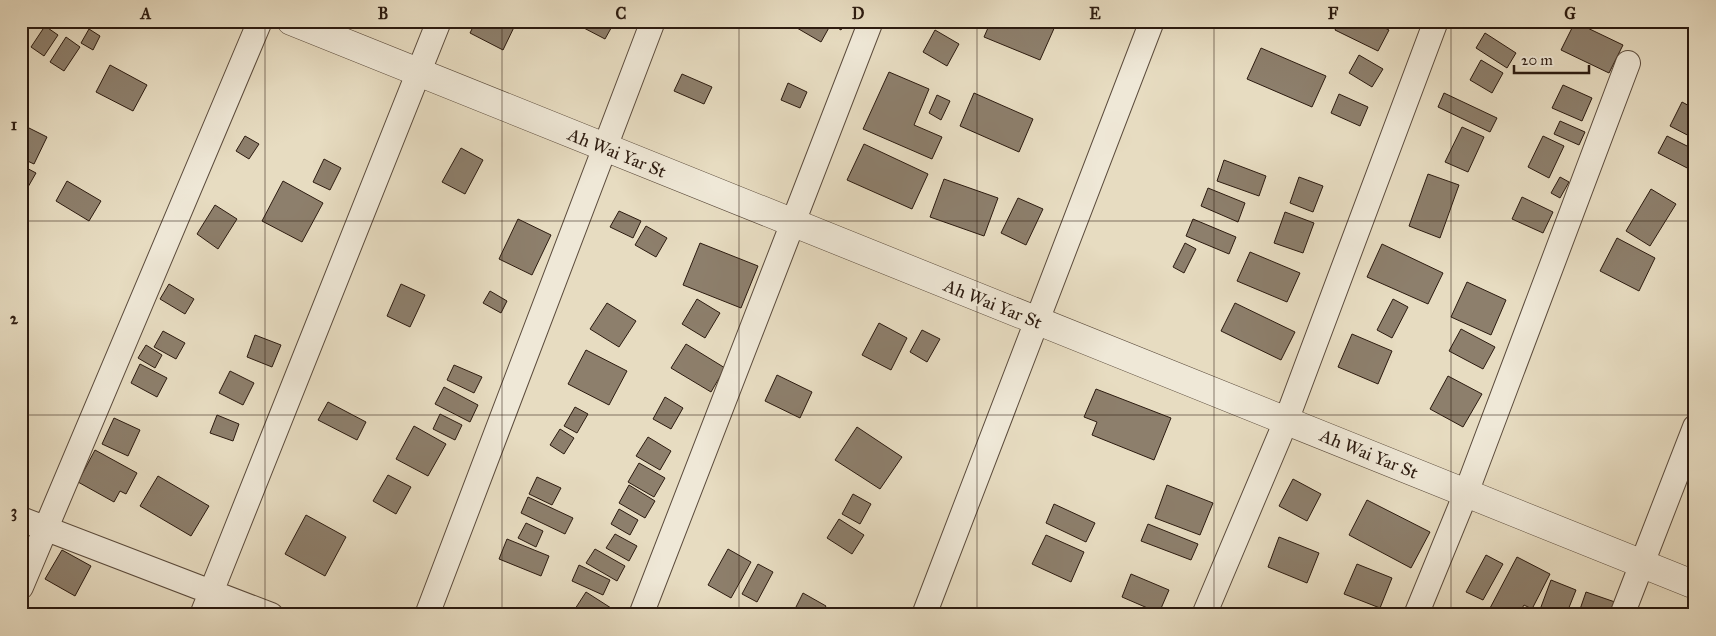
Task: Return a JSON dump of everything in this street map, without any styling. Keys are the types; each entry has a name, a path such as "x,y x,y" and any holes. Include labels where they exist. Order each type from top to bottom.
{"street":[{"path":"21,587 260,21"},
{"name":"Ah Wai Yar St","path":"291,21 1695,585"},
{"path":"202,615 420,73 439,21"},
{"path":"427,615 653,21"},
{"path":"641,615 871,21"},
{"path":"924,615 1152,21"},
{"path":"1204,615 1286,421 1436,21"},
{"path":"1416,615 1466,493 1628,63"},
{"path":"1622,615 1695,427"},
{"path":"21,519 271,615"}],"building":[{"path":"476,21 517,21 503,50 470,33"},
{"path":"585,21 615,21 605,39 582,27"},
{"path":"801,21 846,21 841,30 831,24 821,42 797,28"},
{"path":"991,21 1050,21 1056,24 1040,60 984,37"},
{"path":"1339,21 1371,21 1389,30 1378,51 1335,30"},
{"path":"1575,22 1623,45 1609,73 1561,50"},
{"path":"45,26 58,35 44,56 31,47"},
{"path":"89,29 100,36 93,50 81,43"},
{"path":"935,30 959,44 947,66 923,52"},
{"path":"1485,33 1516,53 1507,68 1476,48"},
{"path":"66,37 80,47 64,71 50,62"},
{"path":"1261,48 1326,76 1312,107 1247,79"},
{"path":"1695,49 1695,68 1688,65"},
{"path":"1359,55 1383,69 1372,87 1349,73"},
{"path":"1481,60 1503,73 1492,93 1470,80"},
{"path":"110,65 147,85 133,111 96,92"},
{"path":"889,72 929,89 914,125 942,137 932,159 863,129"},
{"path":"682,74 712,87 704,104 674,91"},
{"path":"788,83 807,92 800,108 781,100"},
{"path":"1563,85 1592,98 1582,121 1552,108"},
{"path":"974,93 1033,119 1019,152 960,126"},
{"path":"1444,93 1497,118 1490,132 1438,107"},
{"path":"1339,94 1368,107 1360,126 1331,113"},
{"path":"937,95 950,101 941,120 929,113"},
{"path":"1682,102 1695,109 1695,139 1670,126"},
{"path":"1560,121 1585,132 1579,145 1554,134"},
{"path":"27,127 47,137 34,164 21,158 21,140"},
{"path":"1462,127 1484,137 1468,172 1445,162"},
{"path":"245,136 259,144 249,159 236,151"},
{"path":"1543,136 1564,146 1549,178 1528,167"},
{"path":"1667,136 1695,150 1693,171 1658,153"},
{"path":"864,144 928,174 912,209 847,180"},
{"path":"461,148 483,160 465,194 442,182"},
{"path":"324,159 341,168 330,190 313,182"},
{"path":"1224,160 1266,176 1259,196 1217,181"},
{"path":"21,165 36,173 28,187 21,184"},
{"path":"1428,174 1459,185 1440,238 1409,226"},
{"path":"1299,177 1323,186 1313,212 1290,203"},
{"path":"1560,177 1569,182 1560,198 1551,193"},
{"path":"944,179 998,198 984,236 930,217"},
{"path":"67,181 101,201 89,221 56,201"},
{"path":"283,181 323,203 302,242 262,221"},
{"path":"1208,188 1245,203 1238,222 1201,206"},
{"path":"1651,189 1676,204 1650,246 1626,231"},
{"path":"1522,197 1553,212 1543,233 1512,219"},
{"path":"1018,198 1043,209 1026,245 1001,233"},
{"path":"215,205 237,219 218,249 197,234"},
{"path":"619,211 641,221 633,238 610,227"},
{"path":"1285,212 1314,223 1303,253 1274,243"},
{"path":"518,219 551,235 532,275 499,259"},
{"path":"1193,219 1236,237 1229,254 1186,236"},
{"path":"646,226 667,238 656,257 635,245"},
{"path":"1617,238 1655,258 1639,291 1600,271"},
{"path":"700,243 758,266 741,308 683,285"},
{"path":"1185,243 1196,249 1184,273 1173,267"},
{"path":"1382,244 1443,273 1428,304 1367,277"},
{"path":"1250,252 1300,273 1287,302 1237,281"},
{"path":"1467,282 1506,300 1491,335 1451,317"},
{"path":"169,284 194,299 185,314 160,299"},
{"path":"401,284 425,295 410,327 387,316"},
{"path":"490,291 507,301 501,313 483,303"},
{"path":"697,299 720,313 705,338 682,324"},
{"path":"1393,299 1408,307 1392,338 1377,330"},
{"path":"607,303 636,321 619,347 590,329"},
{"path":"1235,303 1295,332 1281,360 1221,331"},
{"path":"879,323 907,338 891,370 862,355"},
{"path":"1461,329 1495,347 1483,369 1449,351"},
{"path":"922,330 940,339 927,362 910,352"},
{"path":"163,331 185,343 176,359 154,347"},
{"path":"1352,334 1392,351 1378,384 1338,367"},
{"path":"255,335 281,345 272,367 247,357"},
{"path":"686,344 725,368 711,392 671,368"},
{"path":"146,345 162,355 155,368 138,358"},
{"path":"586,350 627,371 609,405 568,384"},
{"path":"140,364 167,378 157,397 131,383"},
{"path":"454,365 482,377 474,393 447,380"},
{"path":"230,371 254,383 243,405 219,393"},
{"path":"777,375 812,392 800,418 765,401"},
{"path":"1448,376 1482,394 1463,427 1430,409"},
{"path":"444,387 478,405 470,422 435,404"},
{"path":"1096,389 1171,418 1154,460 1092,435 1097,422 1084,417"},
{"path":"665,397 683,408 671,429 653,419"},
{"path":"328,402 366,422 357,440 318,420"},
{"path":"575,407 588,414 577,433 564,426"},
{"path":"440,414 462,425 455,440 433,429"},
{"path":"217,415 239,424 233,441 210,433"},
{"path":"114,418 140,430 128,456 102,444"},
{"path":"414,426 446,444 428,476 396,459"},
{"path":"857,427 902,457 880,489 835,460"},
{"path":"560,429 574,438 564,454 550,445"},
{"path":"648,437 671,451 660,470 636,456"},
{"path":"95,450 137,473 126,494 120,491 114,502 78,482"},
{"path":"639,463 665,478 654,497 628,482"},
{"path":"388,475 411,487 396,514 373,501"},
{"path":"158,476 209,506 191,536 140,506"},
{"path":"537,477 561,488 552,505 529,494"},
{"path":"1293,479 1321,494 1307,521 1279,506"},
{"path":"629,485 655,501 645,518 619,503"},
{"path":"1167,485 1213,503 1200,535 1155,518"},
{"path":"853,494 871,504 860,524 842,514"},
{"path":"528,497 573,518 565,534 521,513"},
{"path":"1367,500 1430,532 1411,568 1349,535"},
{"path":"1054,504 1095,523 1086,542 1046,523"},
{"path":"619,509 638,520 630,535 611,524"},
{"path":"306,515 346,537 325,576 285,554"},
{"path":"839,519 864,535 852,554 827,538"},
{"path":"526,523 543,531 536,547 518,538"},
{"path":"1148,524 1198,544 1191,560 1141,541"},
{"path":"615,534 637,546 629,561 606,548"},
{"path":"1046,535 1084,552 1071,582 1032,564"},
{"path":"1279,537 1319,553 1307,583 1268,567"},
{"path":"507,539 549,556 541,576 499,559"},
{"path":"595,549 625,566 617,581 586,563"},
{"path":"728,549 751,562 731,598 708,585"},
{"path":"62,550 91,566 75,596 45,579"},
{"path":"1486,555 1503,564 1483,600 1466,592"},
{"path":"1517,557 1550,574 1532,609 1524,605 1518,615 1497,615 1489,610"},
{"path":"758,564 773,572 757,602 742,594"},
{"path":"1357,564 1392,578 1380,608 1344,594"},
{"path":"579,565 610,580 603,595 572,581"},
{"path":"1131,574 1169,590 1159,613 1122,597"},
{"path":"1551,580 1576,590 1566,615 1538,615"},
{"path":"586,592 611,608 607,615 584,615 575,609"},
{"path":"1586,592 1615,602 1610,615 1578,615"},
{"path":"803,593 826,606 821,615 792,615"}]}
